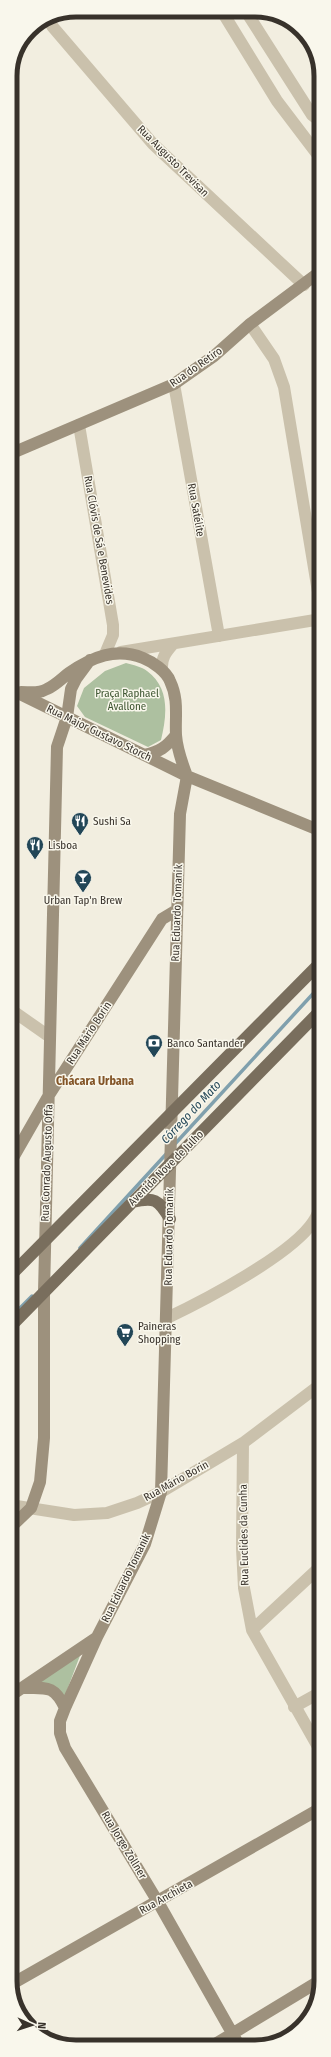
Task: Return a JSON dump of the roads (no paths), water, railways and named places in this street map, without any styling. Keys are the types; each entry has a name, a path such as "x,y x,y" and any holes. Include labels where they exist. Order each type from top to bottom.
{"main road":[{"path":"17,1269 314,969"},
{"name":"Avenida Nove de Julho","path":"17,1319 314,1017"},
{"path":"132,1202 146,1199 154,1200 161,1204 170,1219"}],"street":[{"path":"225,17 277,101 314,150"},
{"path":"250,17 314,116"},
{"name":"Rua Augusto Trevisan","path":"52,26 153,144 304,285"},
{"path":"295,125 314,120"},
{"name":"Rua do Retiro","path":"17,451 174,384 214,356 250,324 314,277"},
{"path":"250,324 274,359 284,387 314,568"},
{"name":"Rua Satélite","path":"174,384 219,636"},
{"name":"Rua Clóvis de Sá e Benevides","path":"78,425 113,625 113,635 105,654"},
{"path":"17,691 39,693 47,690 90,660 105,654 120,653 314,620"},
{"path":"162,670 161,662 164,654 173,644"},
{"path":"120,653 137,655 148,660 162,670 170,679 177,697 176,735 181,760 187,776"},
{"path":"67,717 71,689 76,679 90,660"},
{"name":"Rua Major Gustavo Storch","path":"17,692 187,776 314,828"},
{"name":"Rua Conrado Augusto Offa","path":"32,1508 40,1482 44,1438 44,1241 57,747 67,717"},
{"path":"144,755 157,753 166,748 176,735"},
{"name":"Rua Eduardo Tomanik","path":"97,1637 145,1544 161,1492 170,1219 170,1149 180,814 187,776"},
{"name":"Rua Mário Borin","path":"17,1152 49,1095 162,919 177,910"},
{"path":"17,1014 50,1037"},
{"path":"167,1318 234,1281 287,1249 314,1220"},
{"name":"Rua Mário Borin","path":"17,1506 74,1515 107,1513 161,1492 243,1443 314,1389"},
{"name":"Rua Euclides da Cunha","path":"243,1443 242,1548 244,1588 252,1630 314,1740"},
{"path":"17,1522 32,1508"},
{"path":"252,1630 314,1572"},
{"path":"17,1692 97,1637"},
{"name":"Rua Jorge Zollner","path":"97,1637 60,1721 60,1733 65,1748 158,1902 236,2040"},
{"path":"24,1688 44,1688 53,1690 58,1694 65,1708"},
{"path":"294,1707 314,1696"},
{"name":"Rua Anchieta","path":"17,1981 314,1812"},
{"path":"222,2040 313,1987"}],"waterway":[{"name":"Córrego do Mato","path":"174,1145 314,993"},
{"name":"Córrego do Mato","path":"80,1248 168,1152"},
{"name":"Córrego do Mato","path":"17,1311 32,1296"}],"place":[{"name":"Sushi Sa","path":"80,836"},
{"name":"Lisboa","path":"35,860"},
{"name":"Urban Tap'n Brew","path":"83,893"},
{"name":"Banco Santander","path":"154,1058"},
{"name":"Paineras Shopping","path":"125,1347"}],"district":[{"name":"Chácara Urbana","path":"95,1081"}],"park label":[{"name":"Praça Raphael Avallone","path":"127,699"}]}
